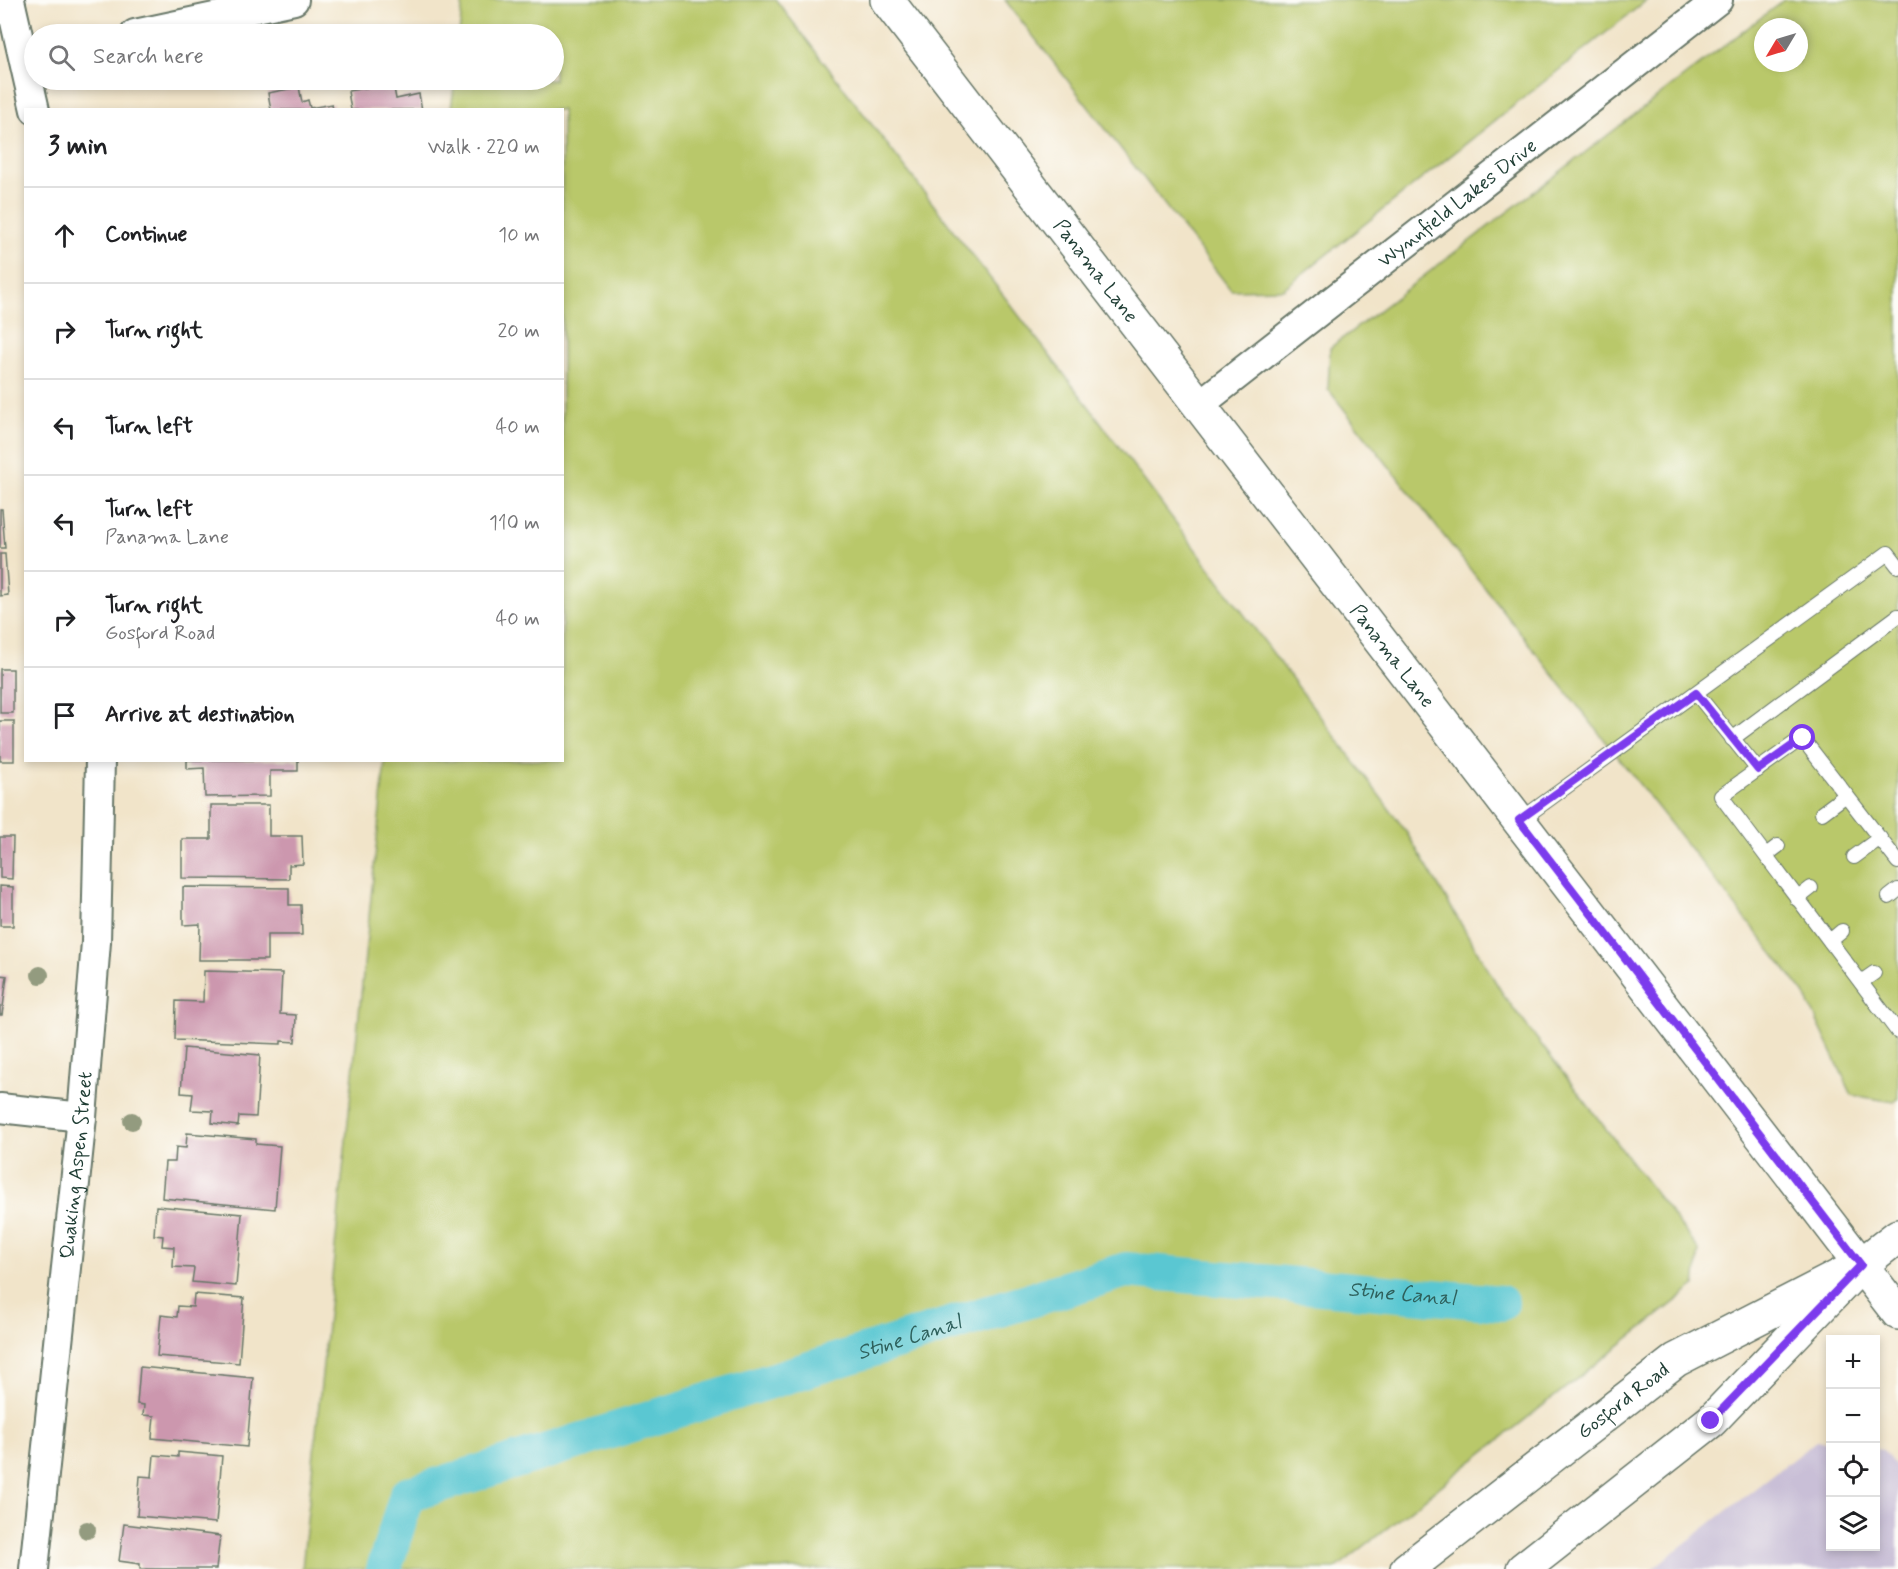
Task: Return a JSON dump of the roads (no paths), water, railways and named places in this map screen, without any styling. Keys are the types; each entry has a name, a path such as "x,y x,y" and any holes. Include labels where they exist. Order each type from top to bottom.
{"main road":[{"name":"Panama Lane","path":"887,0 1898,1313"},
{"name":"Gosford Road","path":"1523,1569 1711,1421 1861,1265 1898,1236"},
{"name":"Gosford Road","path":"1407,1569 1676,1360 1861,1265"}],"street":[{"path":"10,0 24,42"},
{"path":"182,24 294,0"},
{"name":"Wynnfield Lakes Drive","path":"1199,405 1718,0"},
{"path":"33,90 35,108"},
{"name":"Quaking Aspen Street","path":"34,1569 82,1117 96,942 100,762"},
{"path":"0,1108 82,1117"}],"lane":[{"path":"1519,820 1888,553 1898,566"},
{"path":"1732,739 1898,616"},
{"path":"1696,693 1758,770"},
{"path":"1898,862 1803,738 1721,796 1898,1032"},
{"path":"1822,813 1846,795"},
{"path":"1854,857 1880,838"},
{"path":"1766,855 1778,846"},
{"path":"1797,898 1811,888"},
{"path":"1830,940 1842,931"},
{"path":"1861,982 1874,973"}],"waterway":[{"name":"Stine Canal","path":"384,1569 407,1495 1126,1270 1501,1303"}]}
